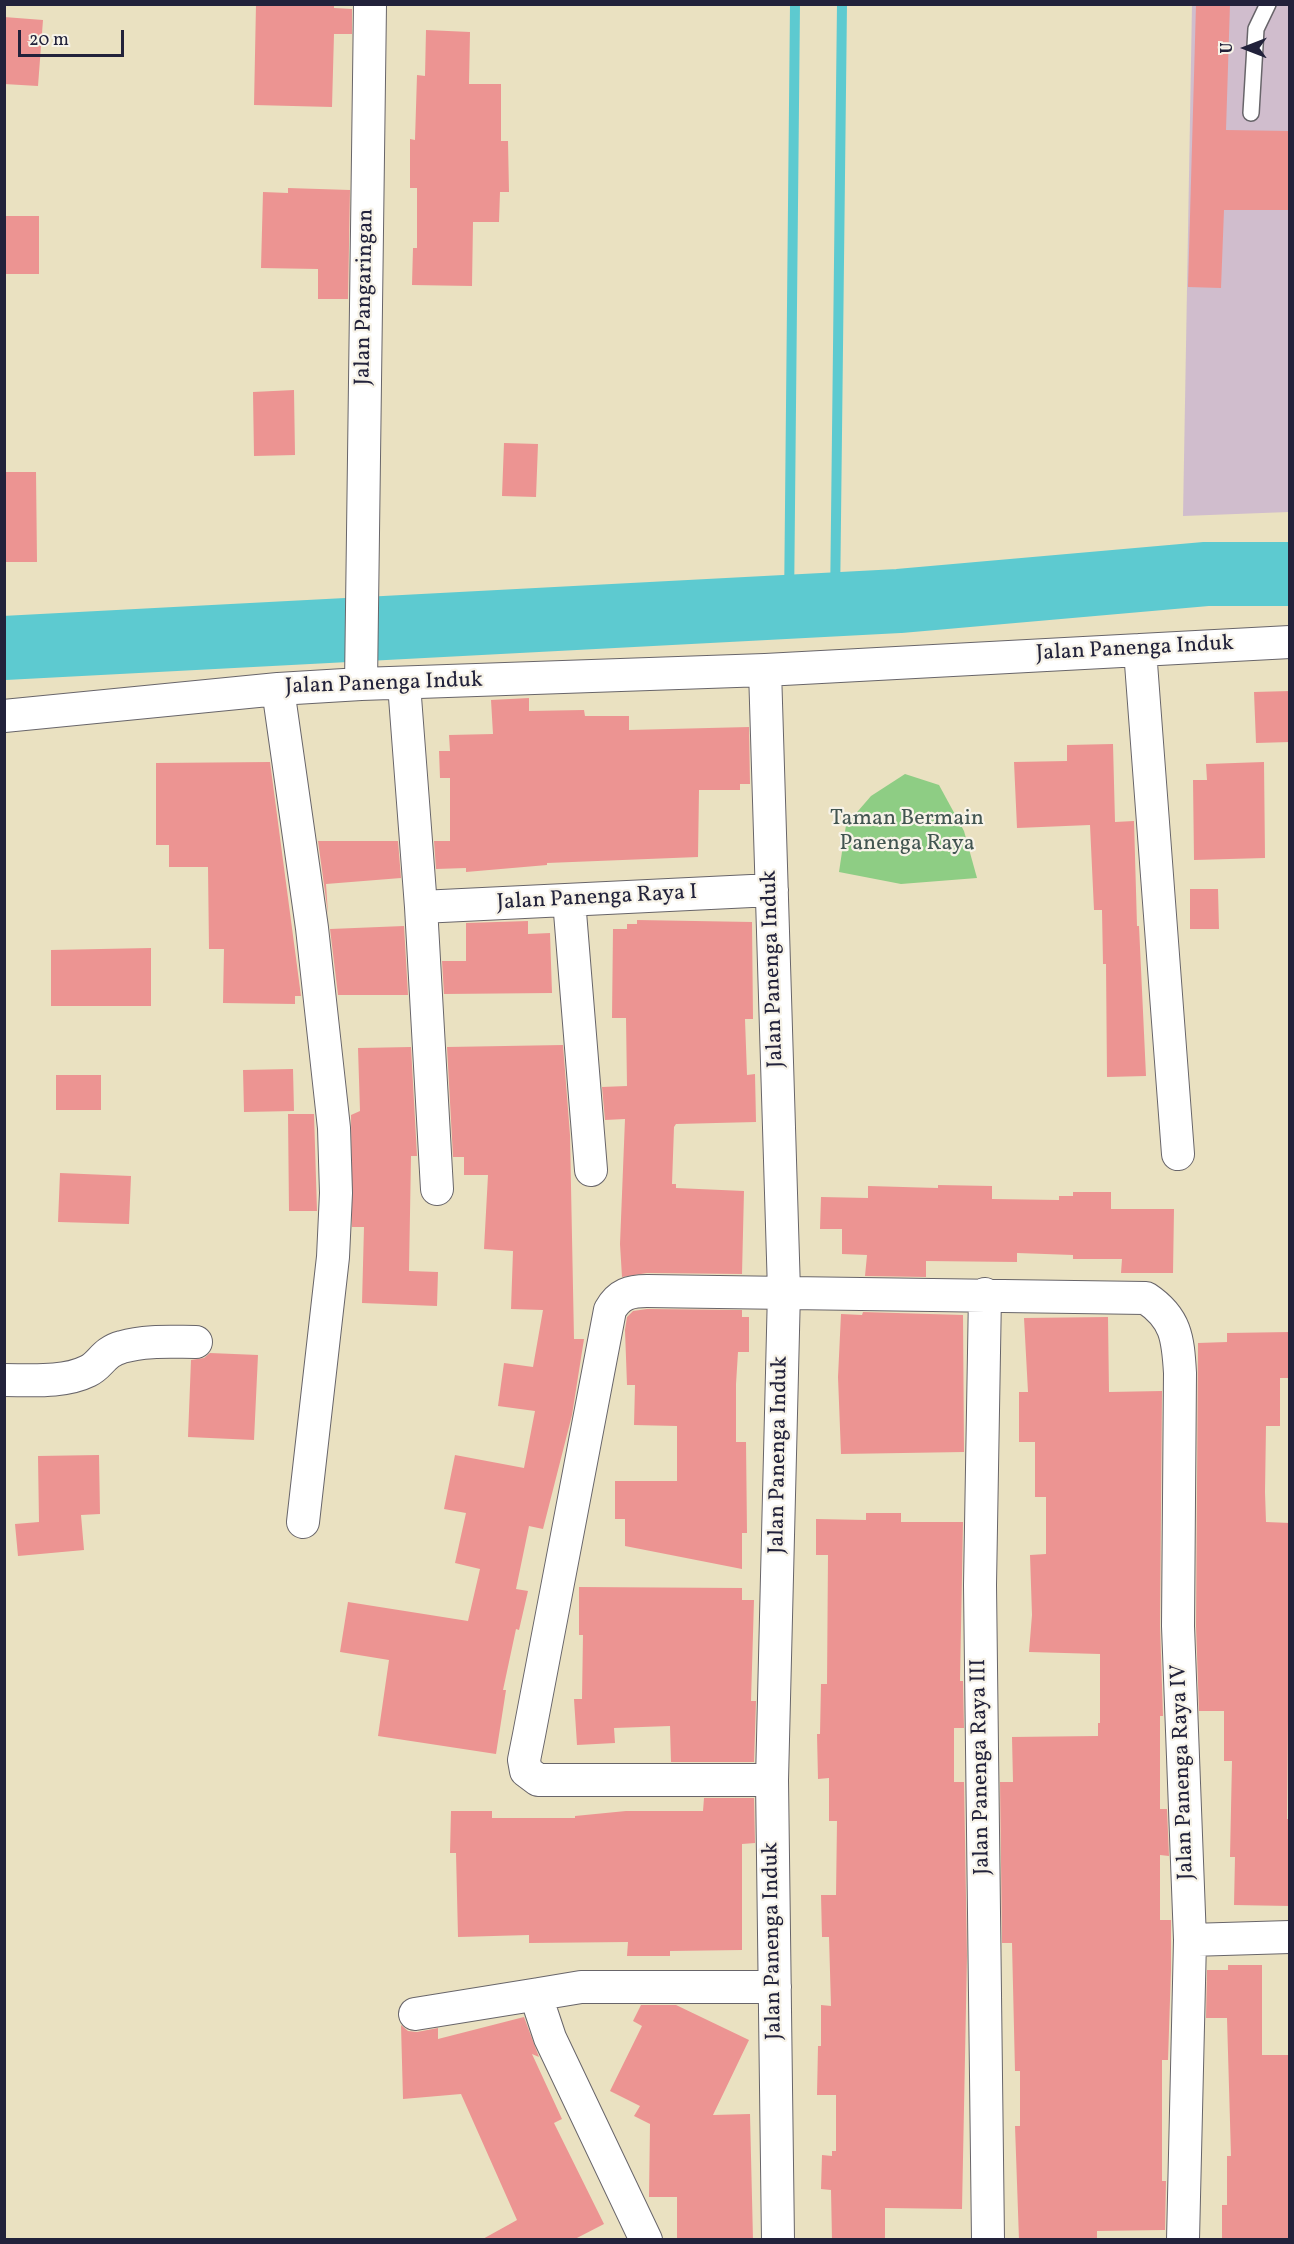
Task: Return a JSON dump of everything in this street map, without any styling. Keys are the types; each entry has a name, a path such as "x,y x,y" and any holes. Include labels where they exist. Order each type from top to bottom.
{"street":[{"name":"Jalan Pangaringan","path":"361,670 370,4"},
{"name":"Jalan Panenga Induk","path":"4,716 278,689 361,670 404,684 765,670 1290,642"},
{"path":"1140,650 1178,1154"},
{"name":"Jalan Panenga Induk","path":"765,670 784,1291 772,1780 778,2240"},
{"path":"404,684 421,908 437,1189"},
{"path":"278,689 312,928 334,1128 336,1193 333,1257 303,1522"},
{"name":"Jalan Panenga Raya I","path":"421,908 772,890"},
{"path":"568,900 591,1170"},
{"path":"772,1780 538,1780 526,1772 524,1760 610,1310 616,1299 635,1291 985,1294"},
{"name":"Jalan Panenga Raya IV","path":"985,1294 1146,1298 1163,1309 1173,1326 1179,1364 1178,1626 1190,1940 1183,2240"},
{"name":"Jalan Panenga Raya III","path":"985,1294 980,1585 988,2240"},
{"path":"4,1380 56,1379 89,1371 102,1356 118,1347 138,1343 196,1342"},
{"path":"1190,1940 1290,1937"},
{"path":"416,2014 581,1987 775,1987"},
{"path":"538,1994 550,2038 646,2240"}],"lane":[{"path":"1251,113 1256,29 1268,4"}],"shaded area":[{"path":"1192,5 1289,5 1289,512 1183,516"}],"green space":[{"name":"Taman Bermain Panenga Raya","path":"905,774 939,785 964,831 977,878 901,884 839,872 846,825 871,796"}],"building":[{"path":"256,4 334,5 334,8 352,9 352,34 334,34 332,107 254,105"},
{"path":"1230,4 1226,130 1290,131 1290,210 1224,210 1221,288 1188,287 1196,5"},
{"path":"4,17 43,20 38,86 4,84"},
{"path":"426,30 470,32 469,84 501,84 501,141 508,141 509,192 500,192 499,222 473,222 472,286 412,285 413,248 417,248 417,188 410,188 410,139 415,140 417,75 425,76"},
{"path":"288,188 350,190 348,299 318,299 318,269 261,268 263,192 288,193"},
{"path":"4,216 39,216 39,274 4,274"},
{"path":"294,390 295,455 254,456 253,392"},
{"path":"504,443 538,444 536,497 502,496"},
{"path":"4,472 36,472 37,562 4,562"},
{"path":"1290,691 1290,742 1256,743 1254,692"},
{"path":"529,698 529,711 584,710 585,716 629,716 629,730 749,727 750,784 740,784 740,790 699,790 698,857 547,863 547,865 466,872 466,868 436,869 434,841 450,841 450,778 440,778 439,751 450,751 449,735 493,734 491,700"},
{"path":"1113,744 1115,822 1134,821 1137,926 1139,926 1146,1076 1107,1077 1106,964 1103,964 1102,910 1094,910 1090,825 1017,828 1014,762 1067,761 1067,745"},
{"path":"270,762 301,996 295,996 295,1004 223,1003 224,949 209,949 208,867 169,867 169,845 156,845 156,763"},
{"path":"1264,762 1265,858 1194,860 1193,780 1207,780 1206,764"},
{"path":"318,841 398,841 401,878 326,884 328,914"},
{"path":"1190,889 1218,889 1219,929 1190,929"},
{"path":"637,920 752,922 753,1019 745,1019 747,1075 755,1074 756,1122 676,1124 672,1184 676,1184 676,1188 744,1191 742,1274 647,1273 622,1277 620,1244 625,1119 605,1120 602,1087 627,1086 626,1018 612,1018 613,929 627,929 627,924 637,924"},
{"path":"528,921 528,934 550,933 552,993 444,994 442,961 466,961 466,923"},
{"path":"404,926 408,995 338,995 330,929"},
{"path":"151,948 151,1006 51,1006 51,950"},
{"path":"563,1045 570,1135 574,1339 584,1339 572,1415 543,1529 529,1526 516,1589 528,1591 519,1630 516,1629 503,1690 506,1690 496,1754 378,1736 389,1660 340,1652 348,1602 468,1621 480,1569 455,1563 466,1513 444,1509 455,1455 524,1468 535,1411 498,1406 504,1363 533,1367 543,1310 511,1309 513,1251 484,1249 488,1175 464,1175 464,1157 453,1157 447,1047"},
{"path":"411,1047 417,1156 411,1156 409,1271 438,1272 437,1306 362,1303 364,1227 352,1227 351,1115 360,1111 358,1048"},
{"path":"293,1069 294,1111 244,1112 243,1070"},
{"path":"56,1075 101,1075 101,1110 56,1110"},
{"path":"288,1114 314,1114 317,1211 289,1211"},
{"path":"60,1173 131,1176 129,1224 58,1222"},
{"path":"938,1185 992,1186 992,1199 1059,1200 1059,1196 1073,1196 1073,1192 1111,1192 1111,1209 1174,1209 1173,1273 1121,1273 1122,1259 1073,1259 1073,1255 1017,1253 1017,1262 926,1261 926,1277 865,1276 867,1255 842,1254 842,1229 820,1229 821,1197 868,1198 868,1186 938,1188"},
{"path":"647,1309 742,1310 742,1317 749,1317 749,1352 738,1352 736,1384 736,1442 746,1442 747,1533 742,1533 742,1569 625,1546 625,1519 615,1519 615,1481 677,1481 677,1426 634,1425 635,1385 627,1385 625,1330 627,1317 633,1311"},
{"path":"863,1312 963,1315 964,1452 841,1454 838,1377 841,1314 862,1315"},
{"path":"1108,1317 1109,1392 1162,1391 1160,1626 1163,1716 1160,1716 1160,1809 1167,1809 1169,1856 1160,1855 1160,1920 1171,1920 1168,2060 1162,2060 1162,2181 1166,2181 1165,2230 1097,2231 1097,2240 1019,2240 1015,2126 1020,2126 1020,2071 1015,2071 1012,1943 1002,1943 1000,1782 1013,1782 1012,1737 1098,1736 1098,1723 1100,1723 1100,1654 1029,1652 1032,1615 1030,1555 1046,1554 1046,1497 1035,1497 1035,1442 1019,1442 1019,1392 1028,1392 1024,1318"},
{"path":"1290,1332 1290,1378 1280,1378 1280,1426 1266,1426 1265,1492 1266,1522 1290,1523 1287,1819 1290,1819 1290,1906 1234,1905 1235,1857 1230,1857 1232,1761 1224,1761 1224,1711 1199,1711 1196,1626 1198,1343 1227,1342 1227,1333"},
{"path":"210,1353 258,1355 254,1440 188,1437 191,1360 204,1358"},
{"path":"99,1455 100,1514 81,1515 84,1550 18,1556 15,1524 39,1522 38,1456"},
{"path":"866,1513 901,1513 901,1522 963,1522 960,1681 963,1681 964,1728 954,1728 954,1782 964,1782 967,1956 962,2209 885,2208 885,2240 832,2240 831,2190 821,2189 822,2155 832,2156 832,2151 836,2151 836,2095 817,2095 818,2046 821,2046 821,2005 831,2006 829,1937 822,1937 821,1895 836,1895 837,1821 829,1821 829,1778 818,1779 817,1734 820,1734 821,1684 827,1684 828,1555 816,1555 816,1519 866,1520"},
{"path":"579,1587 742,1588 742,1600 754,1600 751,1701 756,1701 754,1762 671,1762 670,1726 614,1728 615,1743 577,1745 574,1699 582,1699 583,1635 579,1635"},
{"path":"704,1798 754,1798 755,1843 742,1844 742,1950 670,1951 670,1956 627,1956 628,1942 529,1943 529,1935 458,1937 456,1853 450,1853 451,1811 492,1811 492,1818 575,1818 575,1816 626,1811 703,1811"},
{"path":"1228,1965 1262,1965 1262,2055 1290,2055 1290,2240 1222,2240 1222,2205 1227,2205 1227,2156 1231,2156 1227,2018 1206,2018 1207,1970 1228,1970"},
{"path":"641,2005 676,2005 749,2040 713,2115 750,2114 753,2240 677,2240 677,2197 649,2197 650,2124 634,2116 640,2106 610,2091 642,2026 633,2021"},
{"path":"524,2017 539,2057 532,2054 562,2119 554,2123 604,2224 573,2240 481,2240 517,2220 461,2094 403,2099 401,2025 408,2031 417,2032 438,2028 438,2039"}],"waterway":[{"path":"789,607 795,4"},
{"path":"835,605 842,4"},
{"path":"4,648 899,601 1206,574 1290,574"},
{"path":"12,664 682,629 1005,601 1290,593"}]}
